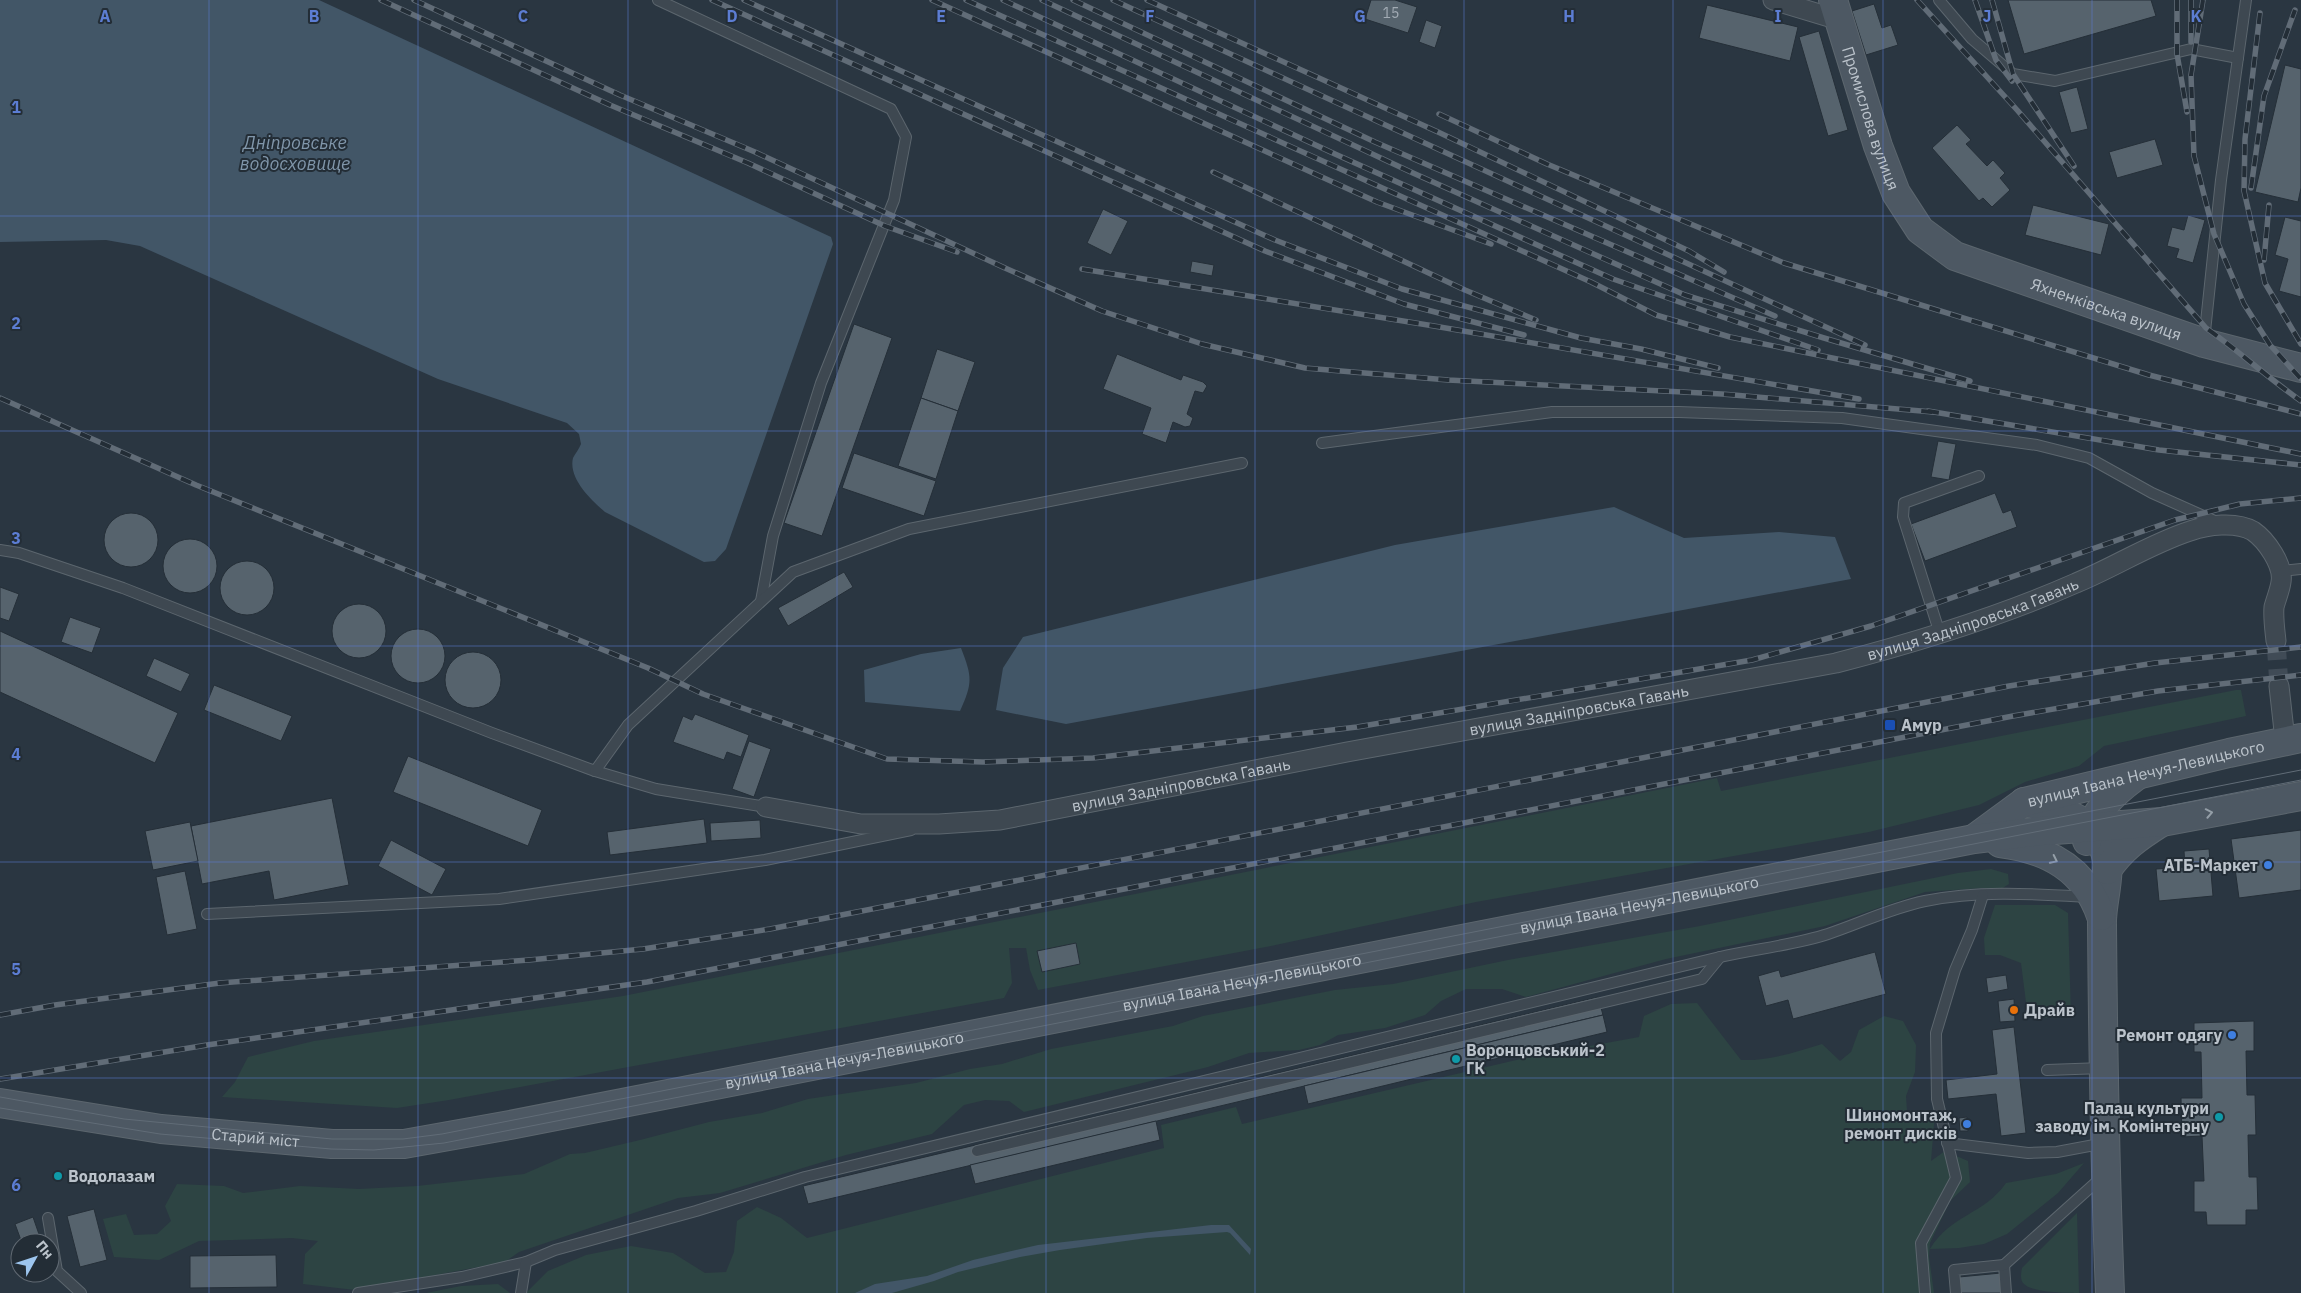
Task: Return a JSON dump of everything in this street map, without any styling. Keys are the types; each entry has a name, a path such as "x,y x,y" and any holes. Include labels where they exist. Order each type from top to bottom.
{"main road":[{"name":"Промислова вулиця","path":"1836,10 1878,146 1893,186 1920,230"},
{"name":"Яхненківська вулиця","path":"1920,230 1955,256 2204,342 2301,368"},
{"name":"вулиця Івана Нечуя-Левицького","path":"1974,839 2024,802 2140,773 2293,739"},
{"path":"2110,1293 2098,907 2086,859 2090,827 2100,809 2117,791 2140,773"},
{"name":"вулиця Івана Нечуя-Левицького","path":"510,1125 1974,839 2090,827 2162,822 2301,796"},
{"path":"2024,802 2072,815 2090,827 2104,848 2107,870 2098,907"},
{"path":"2107,870 2120,852 2134,839 2162,822"},
{"path":"1974,839 2008,844 2035,851 2060,863 2079,876 2098,907"},
{"name":"Старий міст","path":"0,1103 161,1129 332,1144 404,1144 510,1125"}],"street":[{"path":"1773,0 1836,10"},
{"name":"вулиця Задніпровська Гавань","path":"766,807 860,824 939,824 1000,820 1347,752 1836,663 1940,634 2078,583 2141,550 2191,530 2222,525 2244,527 2253,531 2271,550 2281,571"},
{"path":"2276,641 2274,608 2282,580 2281,571"},
{"path":"2279,686 2293,739"}],"lane":[{"path":"658,0 891,109 906,138 894,200 821,383 778,518 761,601"},
{"path":"1939,0 1972,38 2013,74 2055,81 2191,49 2238,58"},
{"path":"2204,342 2221,180 2246,0"},
{"path":"1322,443 1552,412 1679,412 1859,420 2037,444 2088,458 2152,493 2222,525"},
{"path":"595,771 628,725 793,572 909,529 1242,462"},
{"path":"1940,634 1902,517 1904,503 1978,476"},
{"path":"0,550 19,553 123,588 492,733 595,771 656,789 766,807"},
{"path":"2281,571 2301,569"},
{"path":"207,914 499,899 765,860 939,824"},
{"path":"358,1293 462,1277 526,1262 555,1250 696,1211 805,1177 1720,957 1826,934 1897,907 1927,900 1983,895 2053,894 2098,907"},
{"path":"1925,1293 1922,1243 1956,1178 1937,1099 1936,1033 1955,970 1972,930 1983,895"},
{"path":"977,1152 1702,979 1720,957"},
{"path":"2047,1070 2104,1068"},
{"path":"1947,1142 2028,1153 2057,1152 2106,1143"},
{"path":"1956,1293 1954,1270 2004,1265 2106,1173"},
{"path":"48,1218 57,1271 81,1293"},
{"path":"521,1293 526,1262"},
{"path":"2004,1265 2006,1293"}],"green space":[{"path":"2241,690 2246,716 2104,746 2079,766 2025,782 1979,805 1869,832 1476,902 1271,946 1038,990 1030,970 1026,948 1009,948 1012,983 1004,998 449,1100 397,1108 222,1097 235,1082 248,1057 314,1041 623,996 1717,778 1721,791"},
{"path":"1991,869 2008,874 2009,884 2001,889 1983,888 1925,892 1825,926 1666,959 1526,997 1502,989 1466,989 1441,1001 1425,1015 1385,1028 1338,1035 1320,1045 1299,1050 1249,1053 1208,1067 1024,1112 1009,1101 985,1100 964,1105 932,1134 846,1155 720,1193 678,1198 519,1252 505,1262 355,1290 303,1284 305,1254 318,1241 292,1238 199,1241 159,1260 114,1257 103,1219 126,1214 134,1235 157,1234 171,1221 165,1206 177,1184 224,1186 243,1193 300,1186 359,1189 417,1186 524,1174 570,1154 585,1153 709,1122 762,1113 808,1099 916,1083 970,1069 1002,1064 1051,1049 1173,1026 1203,1016 1335,990 1393,984 1508,960 1700,926 1958,873"},
{"path":"1995,905 2055,905 2068,913 2071,1017 2028,1018 2021,963 2000,955 1985,955 1984,938"},
{"path":"1697,1003 1741,1060 1793,1053 1822,1044 1840,1061 1851,1052 1859,1030 1884,1016 1903,1021 1916,1045 1915,1072 1906,1096 1907,1111 1935,1112 1931,1161 1945,1151 1968,1161 1970,1182 1950,1201 1930,1243 1929,1257 1934,1293 526,1293 548,1271 586,1255 631,1246 673,1253 705,1273 726,1272 734,1252 737,1221 757,1207 781,1218 807,1238 1164,1148 1161,1125 1236,1107 1242,1124 1529,1057 1639,1037 1644,1016 1671,1004"},
{"path":"2084,1163 2058,1193 2007,1234 1984,1244 1959,1248 1930,1249 1938,1237 1948,1228 1988,1202 2006,1183 2056,1174"},
{"path":"2077,1213 2079,1293 2049,1292 2027,1286 2021,1280 2022,1268"},
{"path":"498,1284 510,1293 426,1293 461,1286"}],"water":[{"name":"Дніпровське водосховище","path":"0,0 319,0 831,237 833,244 726,549 715,561 704,562 605,512 587,495 577,481 572,466 573,458 581,444 579,434 567,423 438,379 140,246 106,240 0,242"},
{"path":"1614,507 1684,538 1779,532 1835,537 1851,579 1066,724 996,710 1003,668 1023,637 1395,545"},
{"path":"961,648 970,680 960,711 865,702 864,670 921,654"},
{"path":"1211,1225 1229,1225 1251,1249 1250,1255 1227,1232 1147,1238 1020,1257 958,1272 892,1293 855,1293 875,1284 927,1276 973,1260 1038,1245"}],"building":[{"path":"1371,0 1395,0 1417,7 1408,33 1365,19"},
{"path":"2008,0 2151,0 2156,16 2024,54"},
{"path":"1874,4 1882,28 1891,25 1898,45 1866,55 1852,11"},
{"path":"1707,5 1798,27 1790,61 1699,38"},
{"path":"1426,20 1442,26 1435,48 1419,42"},
{"path":"1819,31 1848,130 1828,136 1799,37"},
{"path":"2285,65 2301,69 2301,188 2298,202 2255,192"},
{"path":"2077,87 2088,129 2071,133 2059,92"},
{"path":"1957,125 1971,140 1966,144 1987,166 1993,160 2005,173 2000,178 2010,190 1992,207 1983,198 1979,201 1932,148"},
{"path":"2155,139 2163,165 2117,178 2109,152"},
{"path":"2033,205 2109,224 2101,255 2025,235"},
{"path":"1103,209 1128,221 1111,255 1087,243"},
{"path":"2188,215 2205,220 2193,263 2176,258 2179,249 2167,246 2172,227 2184,230"},
{"path":"2285,217 2301,221 2301,297 2279,291 2288,259 2275,255"},
{"path":"1192,261 1214,265 1212,276 1190,272"},
{"path":"854,324 892,338 822,536 784,523"},
{"path":"937,349 975,362 958,411 921,398"},
{"path":"1117,354 1181,380 1183,375 1203,382 1207,386 1203,393 1195,391 1187,414 1193,418 1190,426 1185,427 1173,422 1166,443 1142,434 1151,408 1103,389"},
{"path":"921,398 958,411 936,479 898,466"},
{"path":"1938,441 1956,444 1949,480 1931,477"},
{"path":"854,453 936,481 924,516 842,488"},
{"path":"1995,493 2003,513 2011,510 2017,527 1925,561 1911,524"},
{"path":"131,513 141,515 150,521 156,530 158,540 156,550 150,559 141,565 131,567 121,565 112,559 106,550 104,540 106,530 112,521 121,515"},
{"path":"190,539 200,541 209,547 215,556 217,566 215,576 209,585 200,591 190,593 180,591 171,585 165,576 163,566 165,556 171,547 180,541"},
{"path":"247,561 257,563 266,569 272,578 274,588 272,598 266,607 257,613 247,615 237,613 228,607 222,598 220,588 222,578 228,569 237,563"},
{"path":"844,572 853,587 788,626 778,608"},
{"path":"0,587 19,594 9,621 0,618"},
{"path":"359,604 369,606 378,612 384,621 386,631 384,641 378,650 369,656 359,658 349,656 340,650 334,641 332,631 334,621 340,612 349,606"},
{"path":"70,617 101,628 92,653 61,642"},
{"path":"418,629 428,631 437,637 443,646 445,656 443,666 437,675 428,681 418,683 408,681 399,675 393,666 391,656 393,646 399,637 408,631"},
{"path":"0,631 178,713 155,763 0,692"},
{"path":"473,652 484,654 493,660 499,669 501,680 499,691 493,700 484,706 473,708 462,706 453,700 447,691 445,680 447,669 453,660 462,654"},
{"path":"154,658 190,674 181,692 146,676"},
{"path":"214,685 292,716 281,741 204,710"},
{"path":"695,714 749,735 741,757 727,752 724,760 673,742 683,716 692,720"},
{"path":"749,741 771,749 754,797 732,789"},
{"path":"408,756 542,810 528,846 393,792"},
{"path":"332,798 349,885 274,900 269,871 202,884 191,826"},
{"path":"704,819 707,843 610,855 607,832"},
{"path":"760,820 761,838 711,841 710,823"},
{"path":"190,822 198,861 153,870 145,831"},
{"name":"АТБ-Маркет","path":"2301,830 2301,890 2239,898 2231,839"},
{"path":"391,840 446,869 432,895 378,866"},
{"path":"2209,849 2213,896 2159,901 2156,869 2185,867 2184,851"},
{"path":"185,871 197,929 167,935 156,877"},
{"path":"1076,943 1080,964 1042,972 1037,951"},
{"path":"1875,952 1886,994 1793,1019 1788,1000 1766,1006 1758,976 1779,970 1781,977"},
{"path":"2006,975 2008,989 1988,993 1986,978"},
{"path":"1598,997 1603,1015 808,1204 803,1186"},
{"path":"2014,999 2015,1021 2000,1022 1998,1001"},
{"name":"Воронцовський-2 ГК","path":"1603,1015 1607,1032 1308,1104 1304,1086"},
{"name":"Палац культури заводу ім. Комінтерну","path":"2254,1021 2254,1051 2246,1051 2247,1095 2255,1095 2256,1135 2248,1135 2249,1177 2257,1177 2258,1210 2246,1210 2246,1225 2207,1225 2206,1212 2194,1212 2194,1181 2204,1181 2202,1136 2182,1137 2181,1098 2202,1098 2201,1052 2194,1052 2194,1023"},
{"path":"2014,1027 2026,1133 2001,1136 1996,1094 1948,1099 1946,1080 1997,1074 1992,1030"},
{"path":"1967,1117 1968,1131 1960,1131 1959,1118"},
{"path":"1156,1121 1160,1140 975,1184 970,1165"},
{"path":"94,1209 107,1260 80,1267 67,1216"},
{"path":"33,1217 39,1233 18,1233 15,1224"},
{"path":"276,1255 277,1287 190,1288 190,1256"},
{"path":"2001,1273 2003,1293 1960,1293 1959,1277"}],"tunnel":[{"path":"2276,641 2279,686"}],"tram line":[{"path":"0,1097 124,1119 332,1139 403,1139 442,1134 2301,770"},
{"path":"0,1108 160,1134 331,1149 374,1150 444,1143 2301,780"}],"railway":[{"path":"381,0 610,105 748,163 885,226 957,252"},
{"path":"414,0 620,95 755,152 1102,311 1202,344 1305,368 1448,380 1722,394 1933,412"},
{"path":"712,0 1265,251 1404,304 1524,335"},
{"path":"744,0 1275,240 1402,289 1581,338 1641,349 1718,368"},
{"path":"932,0 1377,202 1491,244"},
{"path":"966,0 1591,282 1656,315 1730,337 2301,454"},
{"path":"1003,0 1335,154 1613,279 1818,350"},
{"path":"1042,0 1413,173 1685,295 1970,381"},
{"path":"1073,0 1375,142 1775,316"},
{"path":"1113,0 1865,345"},
{"path":"1147,0 1438,132 1689,251 1724,272"},
{"path":"1917,0 2018,111 2206,328 2301,401"},
{"path":"1975,0 1996,60 2012,81"},
{"path":"1992,0 2013,74 2074,166"},
{"path":"2177,0 2177,54 2187,112"},
{"path":"2191,0 2191,42"},
{"path":"2203,0 2191,75 2194,156 2214,234 2244,304 2270,345 2301,379"},
{"path":"2251,188 2264,96 2295,10"},
{"path":"2260,13 2245,139 2244,191 2265,283 2301,344"},
{"path":"1439,114 1547,164 1784,263 2149,375 2301,414"},
{"path":"1213,172 1465,290 1536,320"},
{"path":"2264,260 2269,205"},
{"path":"1082,269 1434,326 1859,399"},
{"path":"0,398 196,485 648,668 703,694 887,759 983,762 1093,758 1357,727 1752,660 1871,626 2175,520 2240,504 2301,498"},
{"path":"1928,411 2159,450 2301,465"},
{"path":"0,1015 55,1005 220,983 529,960 643,949 770,929 2009,686 2155,663 2301,647"},
{"path":"0,1079 207,1045 647,982 2013,716 2158,691 2301,675"}],"place":[{"name":"Амур","path":"1890,725"},
{"name":"АТБ-Маркет","path":"2268,865"},
{"name":"Драйв","path":"2014,1010"},
{"name":"Ремонт одягу","path":"2232,1035"},
{"name":"Воронцовський-2 ГК","path":"1456,1059"},
{"name":"Палац культури заводу ім. Комінтерну","path":"2219,1117"},
{"name":"Шиномонтаж, ремонт дисків","path":"1967,1124"},
{"name":"Водолазам","path":"58,1176"}]}
